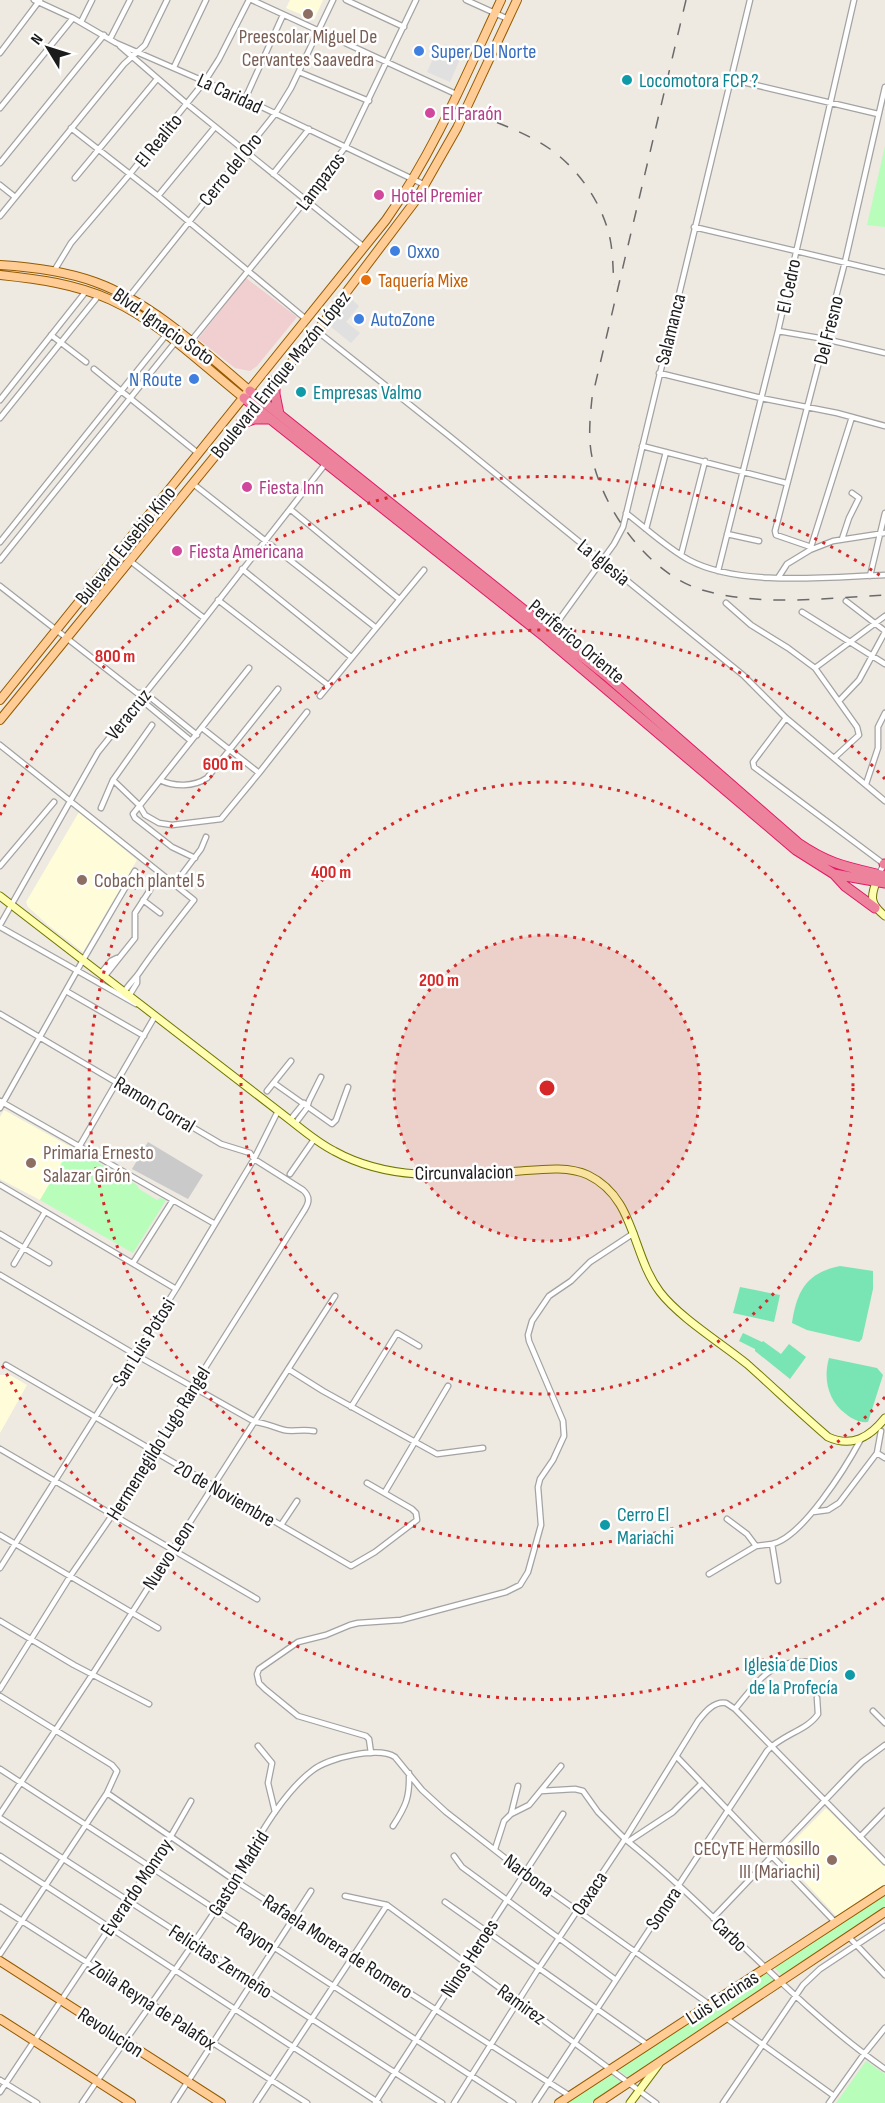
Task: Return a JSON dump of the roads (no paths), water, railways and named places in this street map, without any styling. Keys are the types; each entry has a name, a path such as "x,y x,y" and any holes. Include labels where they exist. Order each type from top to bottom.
{"highway":[{"path":"240,424 274,416 275,380"},
{"name":"Periferico Oriente","path":"247,394 548,634 796,850 834,874 881,879"},
{"name":"Periferico Oriente","path":"548,634 609,678 798,843 836,865 881,879"},
{"path":"834,874 845,886 875,908"}],"main road":[{"name":"Boulevard Enrique Mazón López","path":"247,394 386,220 413,179 458,95 501,0"},
{"name":"Boulevard Enrique Mazón López","path":"0,720 317,331 397,227 426,185 466,109 517,0"},
{"name":"Blvd. Ignacio Soto","path":"0,265 54,271 93,281 129,297 191,341 247,394"},
{"name":"Blvd. Ignacio Soto","path":"0,275 60,283 87,290 121,305 176,340 247,394"},
{"path":"87,290 98,288 122,299 129,297"},
{"path":"176,340 186,345 191,341"},
{"name":"Bulevard Eusebio Kino","path":"0,700 247,394"},
{"name":"Luis Encinas","path":"559,2103 885,1890"},
{"path":"598,2103 885,1912"},
{"name":"Revolucion","path":"0,1961 221,2103"},
{"path":"0,2019 131,2103"}],"street":[{"path":"81,22 92,0"},
{"path":"110,39 130,0"},
{"path":"0,216 124,64 147,42 167,0"},
{"path":"174,67 206,0"},
{"path":"250,0 458,95"},
{"name":"El Realito","path":"54,271 71,243 129,176 205,81 250,0"},
{"name":"Cerro del Oro","path":"129,297 275,114 299,72 333,0"},
{"path":"346,0 404,27"},
{"name":"Lampazos","path":"191,341 306,200 346,146 416,0"},
{"path":"466,0 508,19"},
{"name":"Salamanca","path":"548,634 602,561 623,527 750,0"},
{"name":"El Cedro","path":"718,571 778,331 854,0"},
{"path":"0,53 38,1"},
{"name":"La Caridad","path":"38,1 81,22 116,43 245,99 426,185"},
{"path":"245,99 283,15"},
{"path":"0,108 73,18"},
{"path":"0,163 104,35"},
{"path":"116,43 187,104 364,247"},
{"path":"299,72 369,101"},
{"path":"75,178 157,79"},
{"path":"730,79 878,114"},
{"name":"Del Fresno","path":"810,548 775,533 786,483 845,262 885,87"},
{"path":"158,196 215,127"},
{"path":"71,128 129,176 158,196 307,320"},
{"path":"273,174 309,129"},
{"path":"0,184 15,197"},
{"path":"694,227 885,272"},
{"path":"0,400 87,290"},
{"path":"0,418 99,295"},
{"name":"La Iglesia","path":"317,331 744,675 786,718 885,801"},
{"path":"778,331 885,353"},
{"path":"51,335 86,362"},
{"path":"0,542 166,335"},
{"path":"0,560 176,340"},
{"path":"33,358 43,365"},
{"path":"142,364 150,371"},
{"path":"94,369 199,454"},
{"path":"659,373 885,426"},
{"path":"810,548 852,417"},
{"path":"642,447 786,483"},
{"path":"646,529 666,452"},
{"name":"Veracruz","path":"0,926 91,761 329,460"},
{"path":"681,555 705,461"},
{"path":"192,483 375,627"},
{"path":"42,488 51,495"},
{"path":"842,539 859,498 852,493"},
{"path":"290,509 399,599"},
{"path":"626,513 681,555 718,571 758,578 885,575"},
{"path":"870,576 885,513"},
{"path":"778,578 787,564 810,548 842,539 882,533"},
{"path":"727,534 759,541"},
{"path":"129,560 204,618"},
{"path":"242,569 351,657"},
{"path":"320,696 424,570"},
{"path":"0,586 137,693 139,700 191,741"},
{"path":"218,600 328,685"},
{"path":"839,701 855,685 885,632 846,601"},
{"path":"726,603 751,626 788,648 815,668 839,701 859,735 834,758"},
{"path":"802,612 885,663"},
{"path":"815,668 885,616"},
{"path":"195,858 172,847 133,814 249,668"},
{"path":"160,780 174,785 203,780 278,689"},
{"path":"137,693 145,693 196,735"},
{"path":"113,780 140,805 149,818 165,825 217,820 224,816 260,773 307,712"},
{"path":"866,784 878,748 878,727 885,714"},
{"path":"786,718 753,762 754,766 885,864 881,879 872,896 875,908 885,916"},
{"path":"175,728 180,721"},
{"path":"102,808 113,780 152,725"},
{"path":"202,728 260,773"},
{"path":"0,745 194,900 150,954 137,976 137,983 127,994"},
{"path":"0,866 54,802"},
{"path":"180,877 195,858 206,837"},
{"path":"135,871 1,1104 215,1224"},
{"path":"99,984 103,975 135,938 135,913 150,890"},
{"name":"Circunvalacion","path":"0,896 278,1111 335,1152 353,1160 402,1173 430,1176 558,1170 585,1174 605,1185 625,1210 650,1274 666,1299 747,1364 828,1437 846,1442 861,1439"},
{"path":"143,900 160,913"},
{"path":"0,926 152,1014 144,1036 79,1147"},
{"path":"66,991 144,1036"},
{"name":"Ramon Corral","path":"0,1014 41,1036 221,1144 250,1153 254,1159 308,1194"},
{"path":"267,1091 291,1061"},
{"path":"293,1122 308,1108 321,1077"},
{"path":"274,1083 329,1124 334,1124 348,1086"},
{"path":"293,1122 302,1104 309,1101"},
{"name":"San Luis Potosi","path":"0,1568 136,1355 254,1159 278,1111"},
{"path":"290,1174 315,1138"},
{"path":"0,1185 176,1289"},
{"name":"Hermenegildo Lugo Rangel","path":"0,1689 308,1205 308,1194"},
{"path":"133,1263 173,1200"},
{"path":"14,1264 45,1212"},
{"path":"371,1753 369,1739 366,1736 308,1720 291,1711 260,1683 257,1674 259,1669 298,1642 358,1623 401,1620 506,1592 520,1585 528,1572 539,1536 541,1525 538,1487 540,1479 561,1445 564,1428 529,1341 529,1329 536,1313 549,1296 571,1281 590,1262 634,1233"},
{"path":"1,1236 49,1263"},
{"path":"0,1275 255,1422 270,1424 284,1430 314,1431"},
{"name":"Nuevo Leon","path":"0,1816 335,1296"},
{"path":"351,1407 397,1333 418,1346"},
{"name":"20 de Noviembre","path":"6,1365 351,1566 375,1552 417,1520 416,1513 385,1492"},
{"path":"288,1369 436,1454 483,1448"},
{"path":"367,1483 385,1492 448,1386"},
{"path":"813,1512 828,1510 839,1503 877,1453 880,1430 885,1418"},
{"path":"709,1574 756,1546 781,1542 793,1534 813,1512 861,1439 880,1430"},
{"path":"0,1449 257,1599"},
{"path":"877,1453 885,1458"},
{"path":"281,1525 297,1501"},
{"path":"727,1519 747,1534 756,1546"},
{"path":"0,1535 71,1575 158,1629"},
{"path":"772,1544 778,1581"},
{"path":"0,1621 92,1675 148,1704"},
{"path":"815,1662 792,1661 769,1671 735,1709 885,1862"},
{"path":"0,1696 112,1765 117,1771 107,1793 0,1954"},
{"name":"Sonora","path":"535,2103 771,1747 812,1722 818,1714 817,1698"},
{"name":"Oaxaca","path":"454,2103 559,1938 627,1840 698,1721 706,1711 723,1702 735,1709"},
{"path":"873,1711 885,1724"},
{"path":"713,1918 862,1762 885,1745"},
{"path":"258,1746 272,1763 268,1783 275,1812"},
{"name":"Gaston Madrid","path":"82,2103 215,1910 275,1812 302,1779 323,1763 338,1758 371,1753 391,1754 414,1778"},
{"path":"677,1758 836,1922"},
{"path":"495,1849 504,1821 511,1814 525,1808 561,1766"},
{"name":"Rayon","path":"0,1769 513,2103"},
{"path":"393,1826 408,1800 409,1772"},
{"name":"Narbona","path":"414,1778 446,1812 524,1872 710,2005"},
{"path":"627,1840 673,1812 702,1783"},
{"path":"511,1814 518,1786"},
{"name":"Carbo","path":"541,1791 575,1789 583,1791 598,1812 627,1840 795,1994 864,2054 885,2068"},
{"name":"Rafaela Morera de Romero","path":"107,1793 234,1880 570,2096"},
{"name":"Everardo Monroy","path":"0,2092 171,1836 191,1801"},
{"path":"860,1837 885,1811"},
{"name":"Ninos Heroes","path":"377,2102 563,1814"},
{"name":"Felicitas Zermeño","path":"0,1816 192,1943 442,2103"},
{"path":"0,1856 377,2102"},
{"path":"454,1856 462,1867 616,1980"},
{"path":"174,2103 311,1891"},
{"path":"256,2103 387,1905 345,1896"},
{"path":"445,1902 648,2045"},
{"name":"Ramirez","path":"387,1905 656,2103"},
{"name":"Zoila Reyna de Palafox","path":"0,1907 307,2103"},
{"path":"723,2103 795,1994 820,1969 885,1926"},
{"path":"848,1936 885,1975"},
{"path":"813,1959 820,1969"},
{"path":"726,2018 834,2096"},
{"path":"829,2103 885,2028"},
{"path":"630,2103 659,2063"},
{"path":"0,2080 38,2103"}],"railway":[{"path":"686,0 592,398 590,442 598,477 606,498 618,518 647,555 664,570 702,590 770,600 885,595"},
{"path":"475,113 522,133 550,149 590,190 608,230 612,249 614,285"}],"place":[{"name":"Preescolar Miguel De Cervantes Saavedra","path":"308,14"},
{"name":"Super Del Norte","path":"419,51"},
{"name":"Locomotora FCP ?","path":"627,80"},
{"name":"El Faraón","path":"430,113"},
{"name":"Hotel Premier","path":"379,195"},
{"name":"Oxxo","path":"395,251"},
{"name":"Taquería Mixe","path":"366,280"},
{"name":"AutoZone","path":"359,319"},
{"name":"N Route","path":"194,379"},
{"name":"Empresas Valmo","path":"301,392"},
{"name":"Fiesta Inn","path":"247,487"},
{"name":"Fiesta Americana","path":"177,551"},
{"name":"Cobach plantel 5","path":"82,880"},
{"name":"Primaria Ernesto Salazar Girón","path":"31,1163"},
{"name":"Cerro El Mariachi","path":"605,1525"},
{"name":"Iglesia de Dios de la Profecía","path":"850,1675"},
{"name":"CECyTE Hermosillo III (Mariachi)","path":"832,1860"}]}
